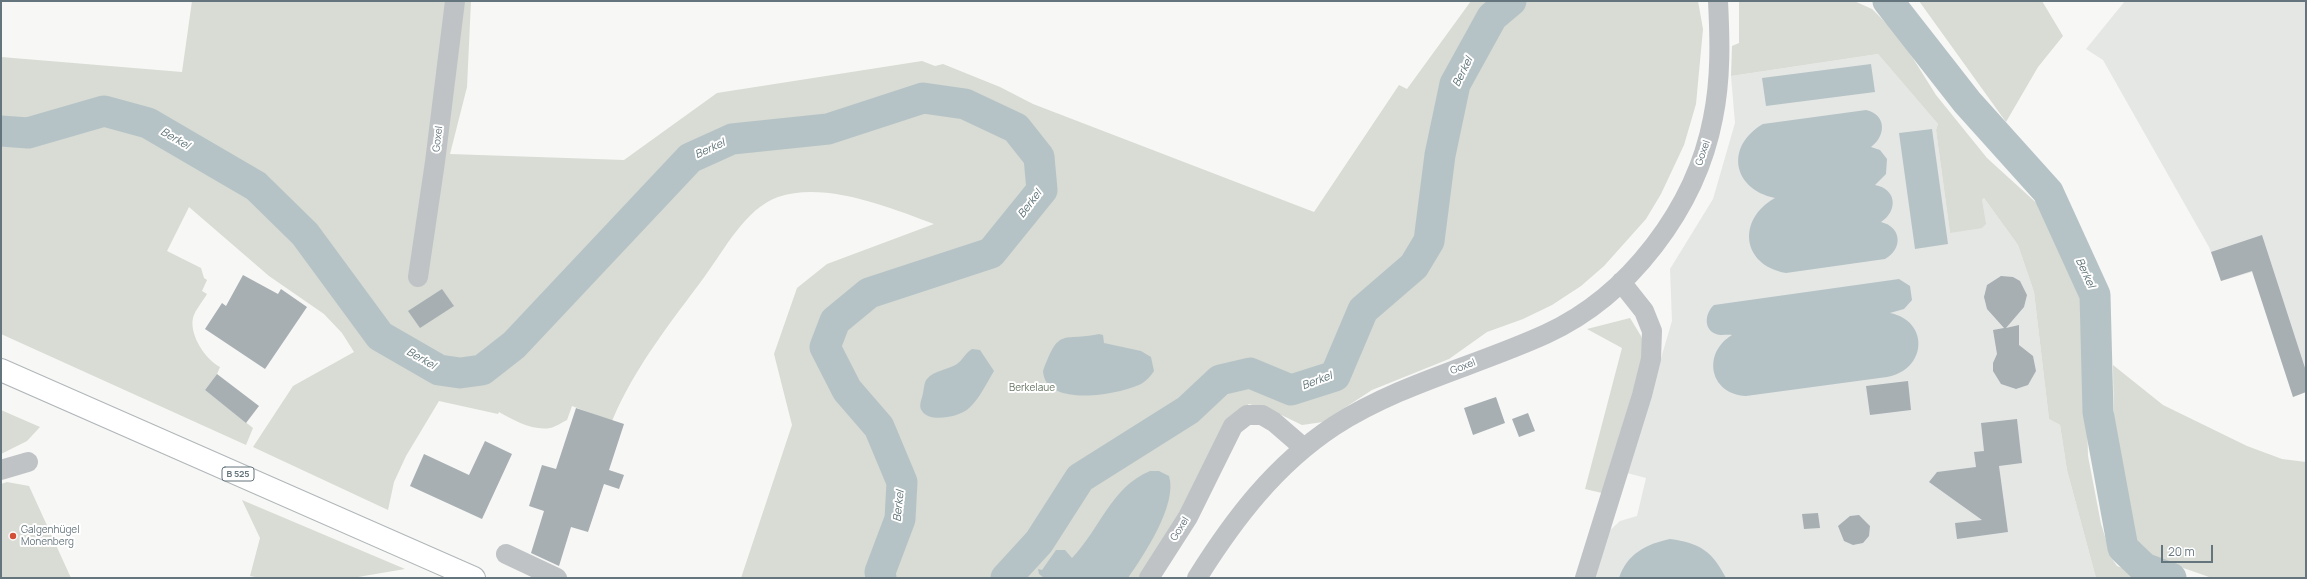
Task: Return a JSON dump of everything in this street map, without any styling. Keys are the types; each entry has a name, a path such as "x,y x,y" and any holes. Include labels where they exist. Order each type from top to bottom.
{"main road":[{"name":"B 525","path":"1,370 474,578"}],"street":[{"name":"Goxel","path":"418,277 436,154 455,1"},
{"name":"Goxel","path":"1197,578 1246,506 1273,476 1304,448 1349,417 1403,390 1521,344 1561,326 1601,299 1621,282 1649,252 1677,213 1702,157 1713,120 1719,77 1718,1"},
{"path":"1585,578 1642,395 1651,359 1652,331 1644,311 1621,282"},
{"name":"Goxel","path":"1148,578 1188,518 1233,426 1247,415 1262,415 1274,422 1304,448"},
{"path":"1,470 28,462"},
{"path":"506,554 557,578"}],"shaded area":[{"path":"2125,1 2306,1 2306,392 2293,397 2252,272 2221,281 2209,247 2103,60 2086,49"},
{"path":"1878,54 1938,124 1936,130 1950,233 1984,198 2018,245 2034,292 2049,419 2060,425 2067,470 2096,578 1594,578 1607,533 1620,521 1637,516 1646,478 1627,473 1672,321 1670,269 1713,199 1735,123 1731,76"},
{"path":"1871,64 1875,92 1766,106 1762,78"},
{"path":"1866,110 1878,116 1881,121 1882,132 1880,137 1871,147 1880,150 1887,159 1886,174 1875,185 1888,191 1893,201 1890,212 1881,222 1893,228 1896,233 1898,239 1895,250 1885,259 1786,273 1771,268 1760,261 1753,251 1749,240 1750,229 1754,217 1763,207 1775,198 1761,193 1750,186 1742,176 1739,166 1739,155 1743,144 1751,133 1763,124"},
{"path":"1932,129 1948,244 1915,249 1899,133"},
{"path":"1899,279 1910,286 1912,300 1904,309 1890,313 1903,318 1912,325 1917,335 1918,345 1916,356 1910,365 1900,373 1887,377 1746,396 1734,394 1724,388 1717,381 1713,362 1716,352 1722,343 1732,335 1718,335 1712,332 1707,325 1707,316 1714,305"},
{"path":"1099,334 1103,335 1104,343 1141,351 1151,357 1154,371 1147,380 1131,388 1117,392 1084,396 1056,390 1047,383 1043,371 1054,347 1058,342 1069,337"},
{"path":"972,349 980,350 994,371 979,396 964,412 944,418 926,415 922,411 920,405 926,380 933,374 957,364"},
{"path":"1150,471 1159,471 1169,476 1169,501 1158,529 1128,578 1044,578 1039,574 1038,569 1042,570 1056,550 1065,550 1072,558 1082,547 1107,510 1125,487"},
{"path":"1670,539 1689,543 1704,550 1716,561 1726,578 1619,578 1627,562 1638,551 1661,541"}],"green space":[{"name":"Berkelaue","path":"192,1 471,1 467,87 450,154 624,160 717,93 922,61 935,66 943,64 1000,87 1033,104 1314,212 1399,85 1407,89 1471,1 1698,1 1703,29 1696,104 1684,145 1661,194 1646,219 1604,266 1581,286 1552,305 1523,319 1487,332 1449,359 1372,390 1323,422 1302,425 1271,410 1249,404 1231,418 1177,524 1141,578 741,578 792,425 774,354 797,288 827,264 934,224 878,204 837,194 816,192 797,193 778,197 766,203 746,220 728,242 705,276 666,328 631,382 612,421 572,406 567,420 557,426 544,429 530,426 499,412 498,414 439,401 406,456 394,482 388,510 253,447 293,386 354,352 342,333 324,314 269,276 189,207 167,251 201,268 204,278 207,280 202,291 207,294 195,312 192,325 196,339 204,353 209,359 220,367 217,374 205,390 253,428 246,445 1,334 1,57 182,72"},
{"path":"1739,1 1854,1 1872,9 1899,36 1936,95 1987,158 2042,208 2053,227 2084,305 2088,456 2101,524 2112,559 2117,566 2131,571 2139,578 2096,578 2067,470 2060,425 2049,419 2034,292 2018,245 1984,198 1982,200 1986,224 1982,228 1950,233 1936,130 1938,124 1878,54 1731,76 1732,46 1739,43"},
{"path":"1919,1 2042,1 2063,36 2038,67 2006,122"},
{"path":"1630,318 1641,336 1646,348 1602,493 1585,489 1622,348 1587,329"},
{"path":"2113,365 2163,405 2247,446 2282,459 2306,462 2306,578 2212,578 2146,555 2132,539 2125,520 2119,496 2114,429"},
{"path":"1,410 40,427 27,441 1,454"},
{"path":"7,482 29,486 71,578 1,578 1,484"},
{"path":"242,500 405,569 352,578 261,578 250,576 260,538"}],"building":[{"path":"2262,235 2306,371 2306,392 2293,397 2252,271 2221,281 2211,252"},
{"path":"243,275 278,294 281,289 307,307 265,369 205,329 222,303 226,306"},
{"path":"2001,276 2013,277 2020,281 2027,295 2024,307 2006,328 2019,325 2019,345 2033,356 2036,371 2028,385 2016,389 2001,384 1993,371 1993,363 1997,354 1993,330 2004,328 1987,309 1984,297 1987,285"},
{"path":"442,289 454,306 420,328 408,311"},
{"path":"217,374 259,406 246,423 205,390"},
{"path":"1908,381 1911,410 1870,415 1866,386"},
{"path":"1496,397 1505,423 1473,435 1464,408"},
{"path":"576,408 624,424 609,470 624,475 619,489 604,484 588,532 571,527 559,566 531,553 544,511 529,506 542,465 556,469"},
{"path":"1528,413 1535,431 1519,437 1512,419"},
{"path":"2017,419 2022,463 1999,466 2008,532 1957,539 1955,523 1982,520 1929,482 1937,472 1976,467 1974,452 1984,451 1981,423"},
{"path":"485,441 512,454 482,519 410,486 424,454 469,475"},
{"path":"1818,513 1820,528 1804,529 1802,514"},
{"path":"1859,515 1870,526 1869,536 1863,543 1853,545 1844,541 1838,526 1850,516"}],"waterway":[{"name":"Berkel","path":"1006,578 1039,542 1080,478 1188,410 1220,380 1250,373 1291,390 1335,376 1363,310 1414,266 1429,241 1440,155 1455,84 1492,17 1511,1"},
{"name":"Berkel","path":"1888,1 1967,102 2048,192 2095,295 2098,412 2123,548 2144,568 2171,578"},
{"name":"Berkel","path":"1,131 28,133 104,111 148,123 256,186 305,234 380,336 439,370 460,373 482,370 514,345 690,158 732,139 828,129 923,98 965,104 1016,128 1039,157 1042,190 991,253 869,293 835,321 825,347 847,390 879,427 902,482 900,519 880,572 881,578"}],"place":[{"name":"Galgenhügel Monenberg","path":"13,536"}]}
